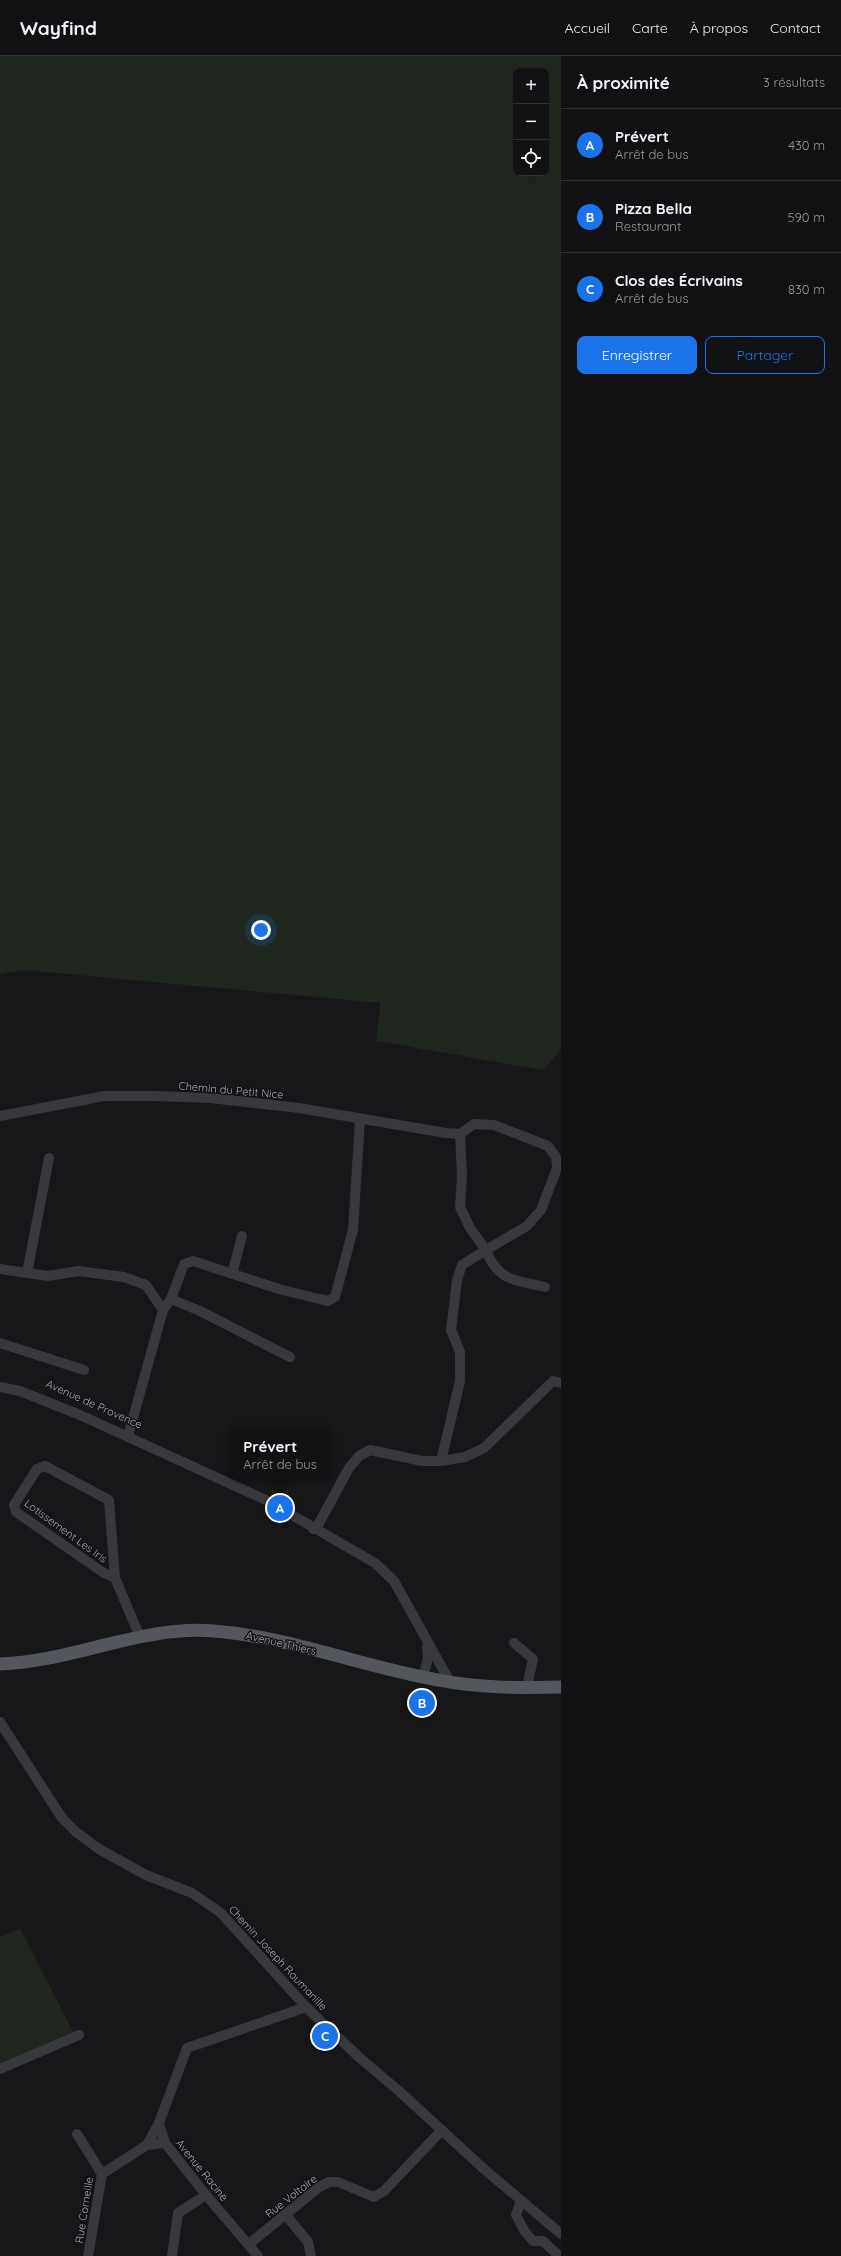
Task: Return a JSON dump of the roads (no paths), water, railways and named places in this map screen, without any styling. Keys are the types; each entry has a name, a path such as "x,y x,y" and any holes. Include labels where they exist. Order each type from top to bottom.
{"main road":[{"name":"Avenue Thiers","path":"0,1664 51,1658 140,1637 173,1631 213,1631 255,1636 423,1677 450,1682 527,1688 561,1687"}],"street":[{"name":"Chemin du Petit Nice","path":"0,1116 104,1096 211,1098 334,1112 360,1119 460,1134"},
{"path":"129,1435 163,1310 171,1300 184,1264 193,1261 282,1290 328,1301 335,1297 353,1230 360,1119"},
{"path":"441,1461 460,1381 460,1352 451,1330 457,1280 462,1265 486,1250 527,1226 540,1210 557,1168 556,1157 548,1146 494,1125 474,1124 460,1134 462,1175 460,1207 470,1228 486,1250 490,1262 502,1276 545,1287"},
{"path":"27,1273 49,1158"},
{"path":"232,1274 242,1236"},
{"path":"0,1270 48,1276 78,1271 124,1278 146,1286 163,1310"},
{"path":"171,1300 200,1311 290,1357"},
{"path":"0,1343 84,1370"},
{"path":"313,1529 317,1526 349,1468 358,1456 370,1450 422,1461 441,1461 465,1457 484,1448 553,1381 561,1383"},
{"name":"Avenue de Provence","path":"0,1382 51,1397 266,1500 313,1529 375,1563 394,1581 427,1643 450,1682"},
{"name":"Avenue de Provence","path":"0,1387 20,1391 129,1435"},
{"name":"Lotissement Les Iris","path":"115,1578 104,1573 16,1512 14,1505 37,1469 45,1466 109,1500 115,1578 140,1637"},
{"name":"Avenue de Provence","path":"423,1677 428,1658 427,1643"},
{"path":"514,1643 533,1658 527,1688"},
{"name":"Chemin Joseph Roumanille","path":"0,1722 62,1818 76,1832 99,1850 146,1875 192,1893 221,1913 248,1941 306,2007 360,2058 521,2201 561,2234"},
{"path":"159,2123 187,2048 306,2007"},
{"path":"0,2069 79,2035"},
{"name":"Avenue Racine","path":"159,2123 165,2143 206,2195 258,2256"},
{"name":"Rue Corneille","path":"147,2145 159,2123"},
{"name":"Rue Voltaire","path":"249,2244 318,2188 329,2182 338,2182 374,2196 384,2191 442,2130"},
{"path":"77,2134 102,2174"},
{"name":"Rue Corneille","path":"88,2256 102,2174 147,2145 165,2143"},
{"path":"172,2256 178,2213 206,2195"},
{"path":"521,2201 516,2215 525,2232 533,2241 543,2241 559,2256"},
{"path":"285,2214 308,2242 311,2256"}],"place":[{"name":"Prévert","path":"280,1508"},
{"name":"Pizza Bella","path":"422,1703"},
{"name":"Clos des Écrivains","path":"325,2036"}]}
